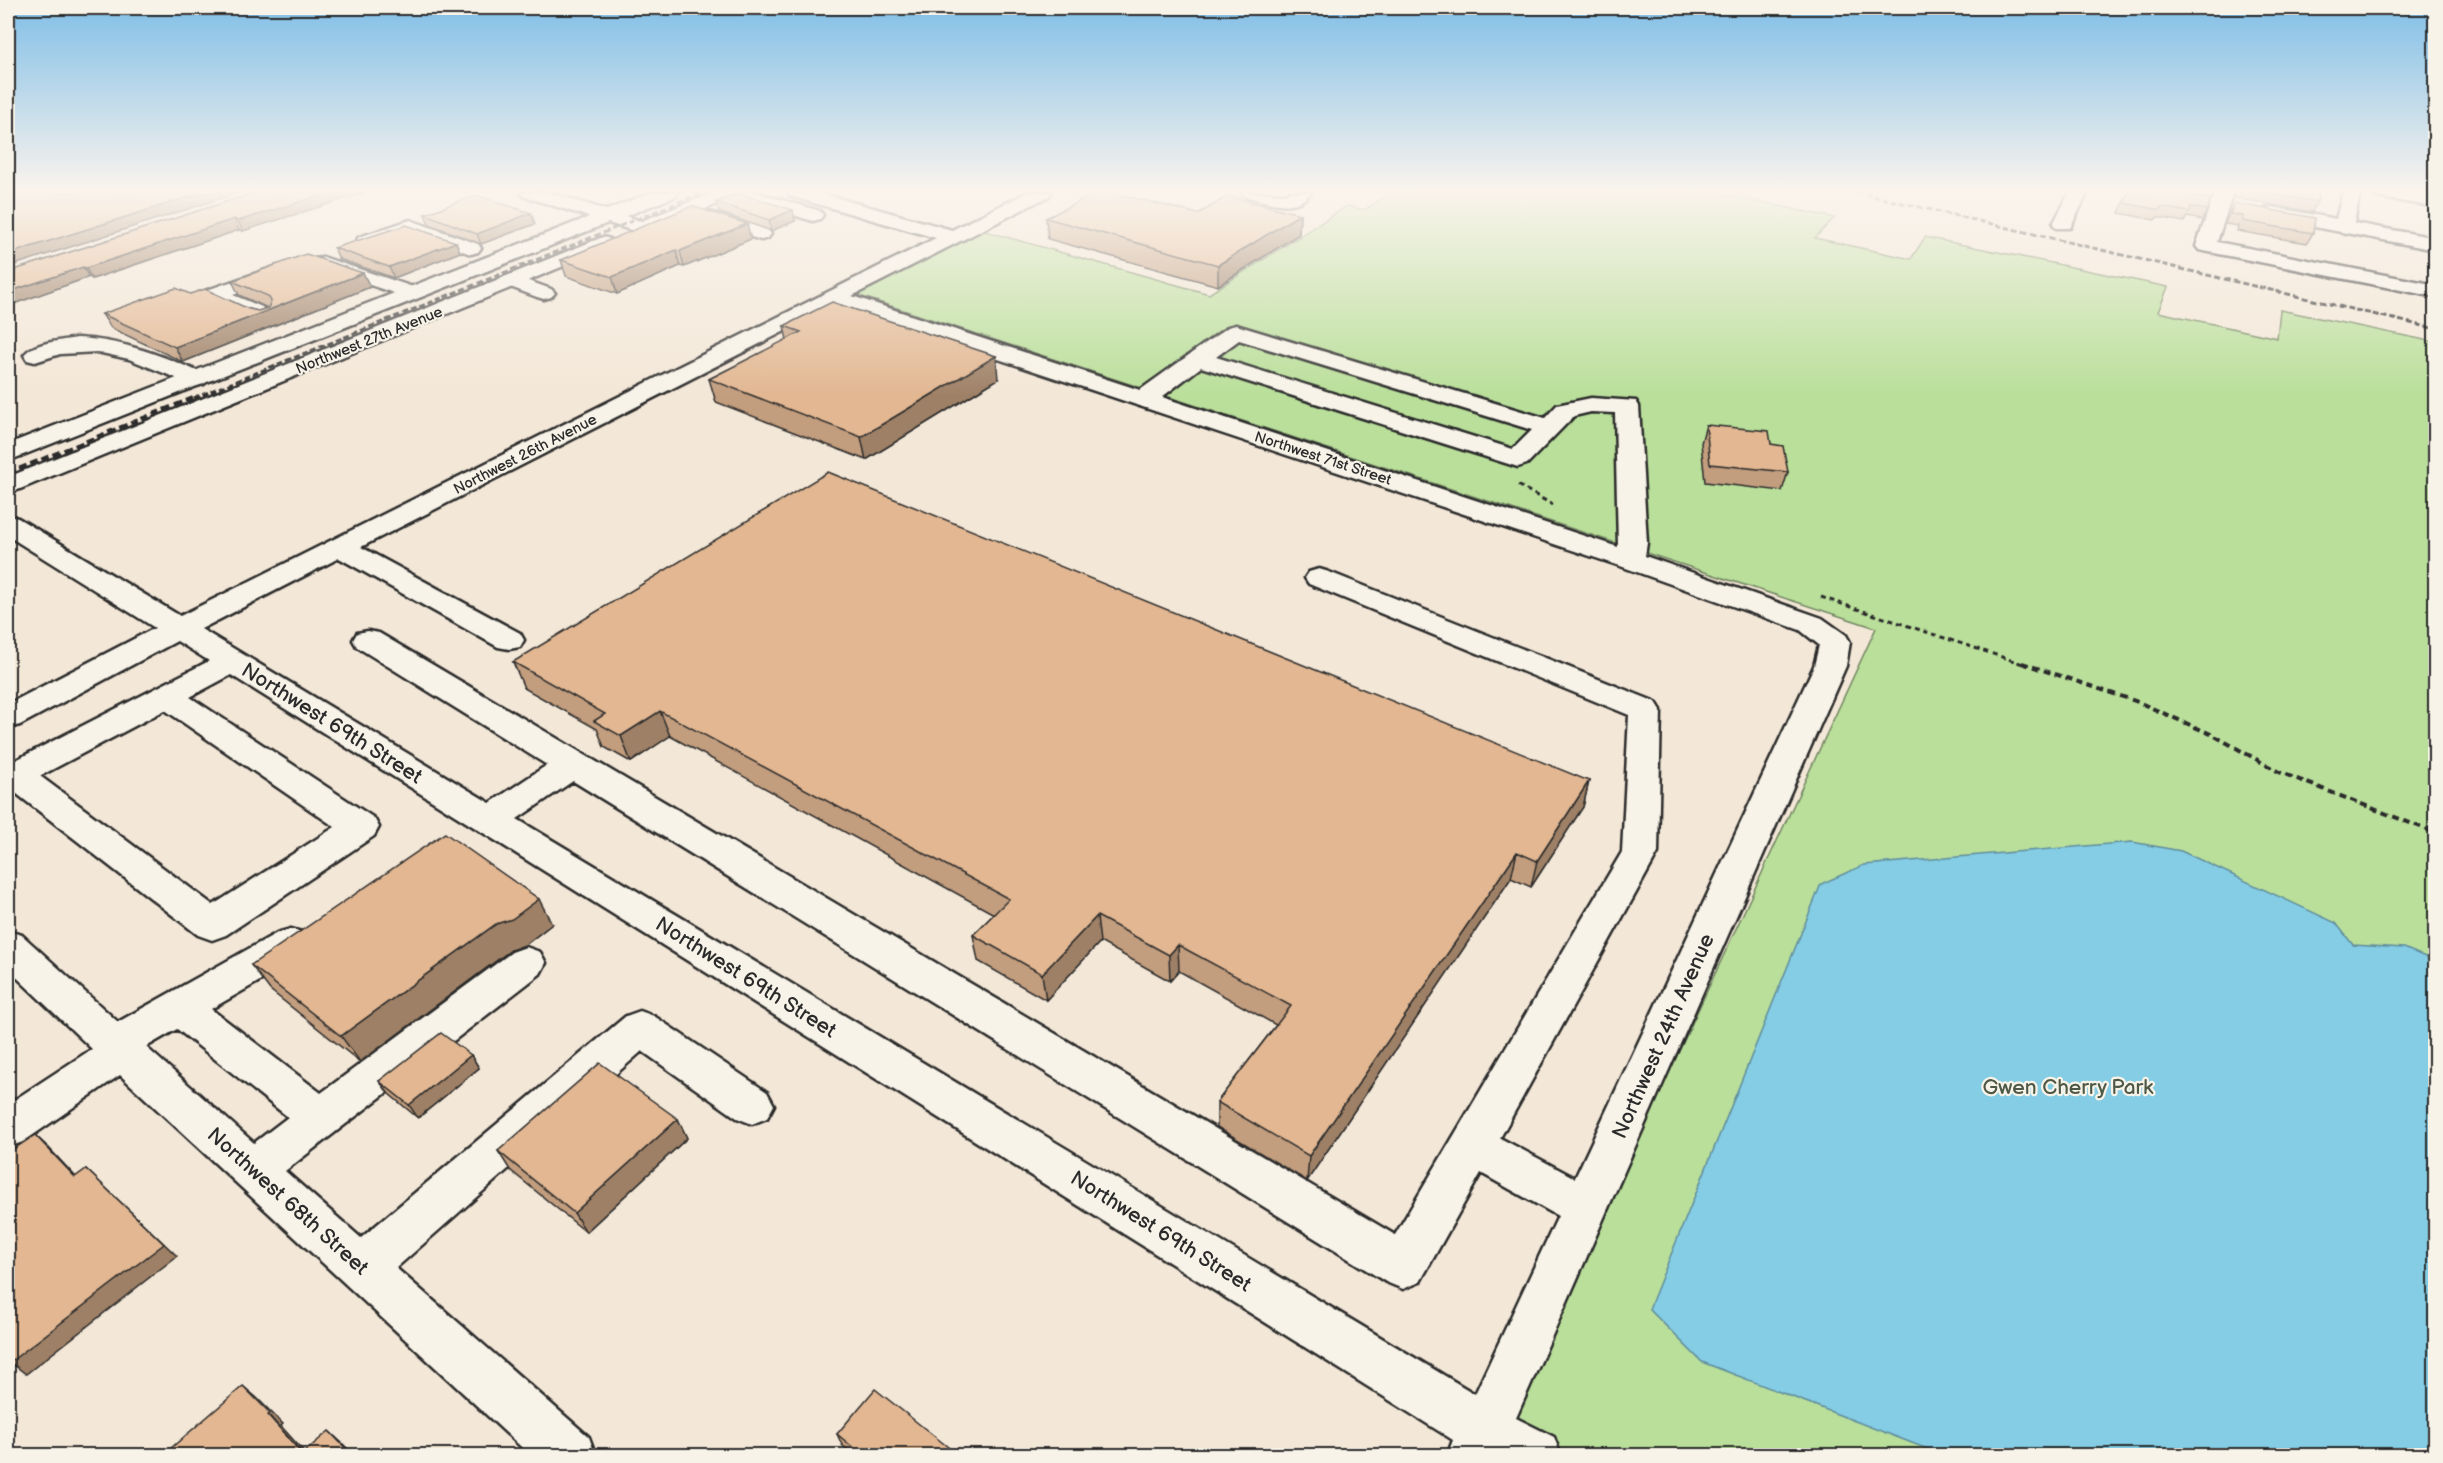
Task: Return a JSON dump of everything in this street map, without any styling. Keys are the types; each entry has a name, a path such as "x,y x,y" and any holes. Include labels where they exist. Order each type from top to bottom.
{"street":[{"path":"265,317 214,294 310,260"},
{"name":"Northwest 27th Avenue","path":"8,453 494,260"},
{"name":"Northwest 27th Avenue","path":"8,486 562,260"},
{"name":"Northwest 26th Avenue","path":"8,717 177,628 904,260"},
{"path":"2279,260 2436,291"},
{"path":"302,263 412,293"},
{"path":"512,281 544,293"},
{"name":"Northwest 71st Street","path":"834,297 1630,560 1813,609"},
{"path":"1144,399 1236,332 1549,428"},
{"path":"35,355 71,344 90,344 142,355 196,379"},
{"path":"1198,359 1518,459 1566,410 1591,405 1627,406 1633,543 1630,560"},
{"name":"Northwest 69th Street","path":"8,524 490,820 1479,1443"},
{"path":"340,547 509,640"},
{"path":"368,640 1403,1266 1640,853 1645,710 1319,578"},
{"name":"Northwest 24th Avenue","path":"1479,1443 1830,666 1835,642 1813,609"},
{"path":"166,696 361,827 212,925 15,775 166,696 232,662"},
{"path":"490,820 572,765"},
{"path":"8,1128 118,1048 179,1008 319,928"},
{"name":"Northwest 68th Street","path":"8,946 252,1170 570,1455"},
{"path":"252,1170 526,963"},
{"path":"179,1008 321,1118"},
{"path":"362,1267 640,1028 752,1106"},
{"path":"1472,1145 1586,1208"},
{"path":"1479,1443 1535,1455"}],"path":[{"path":"1513,483 1555,507"},
{"path":"1813,609 2138,702 2213,735 2279,772 2436,833"}],"green space":[{"name":"Gwen Cherry Park","path":"916,260 1089,260 1209,294 1262,260 2038,260 2168,287 2158,312 2277,338 2280,310 2435,342 2435,1455 1491,1455 1876,628 851,293"}],"water":[{"path":"2132,842 2181,851 2336,923 2353,945 2404,948 2435,961 2435,1455 1943,1455 1702,1362 1649,1309 1821,884 1864,865"}],"building":[{"path":"44,260 109,260 8,292 8,272"},
{"path":"289,260 325,260 363,273 175,347 102,314 176,288 190,294 205,289 249,309 258,311 268,308 271,301 268,296 232,281"},
{"path":"370,260 407,260 389,267"},
{"path":"562,260 652,260 612,277"},
{"path":"1201,260 1226,260 1218,265"},
{"path":"832,302 996,356 861,437 709,379 801,332 784,326"},
{"path":"1706,425 1769,431 1771,444 1783,446 1788,472 1710,464"},
{"path":"828,472 1589,781 1537,861 1517,852 1309,1156 1217,1102 1291,1006 1178,945 1169,955 1097,916 1042,974 973,935 1009,899 660,711 621,736 594,721 605,714 513,662"},
{"path":"445,833 539,899 512,919 496,924 341,1036 251,965"},
{"path":"441,1033 471,1055 409,1105 379,1081"},
{"path":"600,1063 678,1119 574,1213 498,1151"},
{"path":"35,1135 75,1177 86,1169 164,1244 10,1362 8,1360 8,1153"},
{"path":"243,1386 270,1413 268,1415 302,1454 329,1431 352,1455 163,1455"},
{"path":"875,1389 953,1451 949,1455 862,1455 837,1434"}],"railway":[{"path":"194,398 535,260"},
{"path":"2145,260 2436,329"},
{"path":"8,473 198,396"}]}
